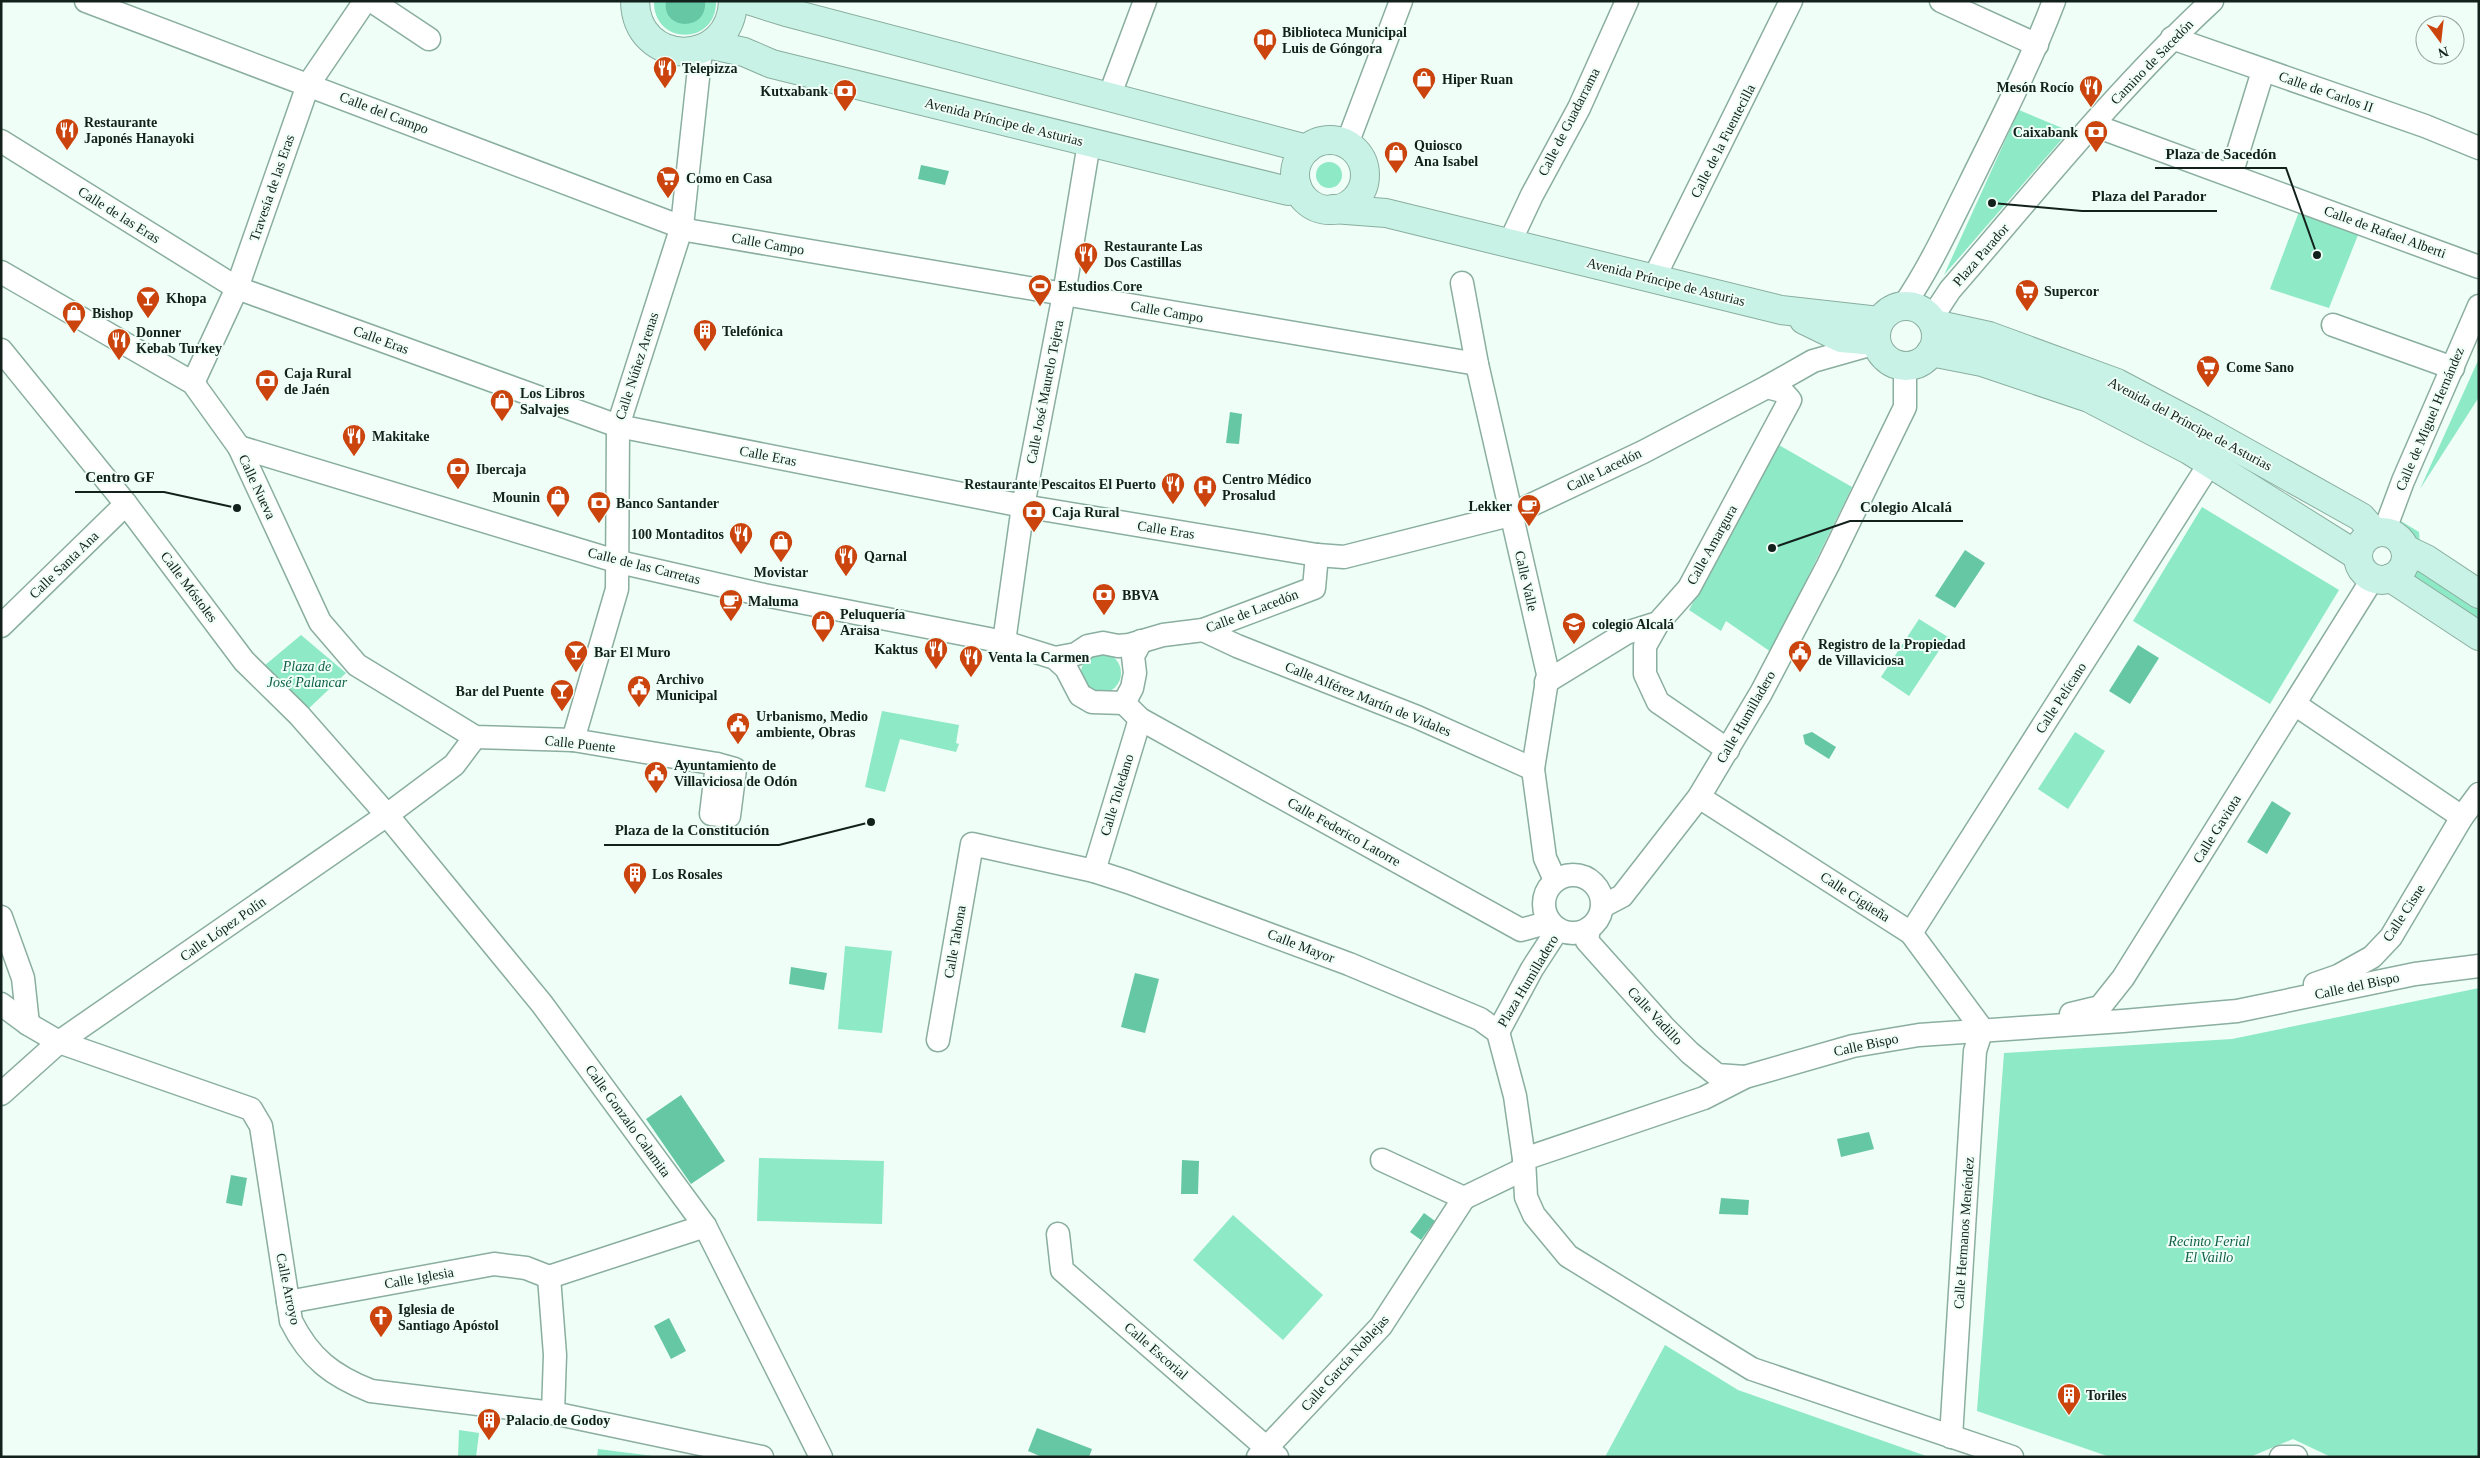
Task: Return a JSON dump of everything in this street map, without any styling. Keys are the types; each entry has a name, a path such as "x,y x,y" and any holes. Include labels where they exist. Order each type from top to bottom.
{"street":[{"name":"Calle del Campo","path":"86,1 682,226"},
{"name":"Travesía de las Eras","path":"193,383 237,288 308,84 365,1"},
{"path":"372,1 428,39"},
{"path":"706,47 725,31 733,14 733,1"},
{"path":"752,1 786,12 1307,149"},
{"path":"1109,97 1145,1"},
{"path":"1347,144 1401,1"},
{"name":"Calle de Guadarrama","path":"1510,242 1578,108 1627,1"},
{"name":"Calle de la Fuentecilla","path":"1654,280 1791,1"},
{"path":"1941,1 2037,44"},
{"path":"1904,305 1924,274 2002,119 2037,44 2054,1"},
{"name":"Camino de Sacedón","path":"2093,125 2172,38 2212,1"},
{"name":"Avenida Príncipe de Asturias","path":"628,5 648,37 659,46 673,52 687,53 706,47 744,52 772,64 1089,143 1288,191 1298,186"},
{"name":"Calle de Carlos II","path":"2172,38 2262,71 2416,123 2479,148"},
{"name":"Calle Núñez Arenas","path":"573,740 617,589 619,562 618,426 682,226 706,47"},
{"path":"2231,175 2262,71"},
{"name":"Calle de Rafael Alberti","path":"2093,125 2479,267"},
{"name":"Plaza Parador","path":"1933,322 1950,290 2093,125"},
{"path":"1333,209 1352,202 1363,187 1365,177 1361,158 1347,144 1326,140 1307,149 1296,166 1298,186 1303,196 1312,204 1322,208 1333,209 1386,213"},
{"name":"Calle de las Eras","path":"1,141 237,288"},
{"name":"Calle José Maurelo Tejera","path":"1004,642 1024,506 1064,294 1089,143"},
{"path":"1363,187 1386,213"},
{"name":"Avenida Príncipe de Asturias","path":"1386,213 1455,231 1510,242 1877,335"},
{"name":"Calle Campo","path":"682,226 702,233 1477,364"},
{"name":"Calle Nueva","path":"1,272 193,383 239,447 320,622 357,665 475,737"},
{"name":"Calle Valle","path":"1462,283 1477,364 1510,515 1548,674 1533,770 1545,858 1555,880"},
{"name":"Calle Eras","path":"237,288 618,426 1024,506 1317,556"},
{"path":"1904,305 1919,309 1933,322 1935,343 1931,352 1924,360 1905,366 1892,363 1881,354 1877,335 1894,308 1904,305"},
{"name":"Calle de Miguel Hernández","path":"2380,533 2479,306"},
{"path":"1781,310 1841,338 1877,335"},
{"name":"Avenida del Príncipe de Asturias","path":"1933,322 1989,336 2117,383 2361,517 2380,533"},
{"path":"1813,360 1814,324"},
{"path":"2333,325 2453,368"},
{"name":"Calle Lacedón","path":"1317,556 1344,557 1510,515 1643,452 1767,387 1813,360 1877,335"},
{"name":"Calle Móstoles","path":"1,350 126,504 244,661 299,715 387,815"},
{"name":"Avenida del Príncipe de Asturias","path":"1931,352 1982,362 2089,398 2137,422 2210,463 2358,556"},
{"name":"Calle Humilladero","path":"1603,906 1622,896 1699,796 1761,693 1828,565 1905,407 1905,366"},
{"name":"Calle Amargura","path":"1658,623 1689,588 1790,400 1782,391 1767,387"},
{"name":"Calle de las Carretas","path":"239,447 619,562 774,597 1004,642 1056,658"},
{"name":"Calle Pelícano","path":"1911,933 2210,463"},
{"name":"Calle Santa Ana","path":"1,626 126,504"},
{"path":"2479,594 2426,559 2405,549 2397,538 2380,533 2367,538 2361,546 2358,556 2362,569 2382,578 2479,636"},
{"path":"2382,578 2404,567 2405,549"},
{"name":"Calle de Lacedón","path":"1056,658 1076,654 1088,646 1103,643 1118,646 1163,635 1203,630 1314,588 1317,556"},
{"name":"Calle Gaviota","path":"2020,1027 2100,1007 2122,978 2296,705 2382,578"},
{"path":"1658,623 1645,646 1644,674 1658,702 1728,750"},
{"path":"1546,682 1626,633 1658,623"},
{"name":"Calle Alférez Martín de Vidales","path":"1203,630 1237,646 1417,717 1533,770"},
{"path":"1056,658 1066,668 1080,695 1092,702 1124,703 1132,688 1135,673 1133,656 1135,643"},
{"name":"Calle Federico Latorre","path":"1124,703 1140,719 1521,930 1554,926"},
{"path":"2296,705 2462,817"},
{"name":"Calle Toledano","path":"1094,871 1140,719"},
{"name":"Calle Puente","path":"475,737 573,740 717,764"},
{"name":"Calle López Polín","path":"1,1094 59,1042 387,815 454,765 475,737"},
{"name":"Calle Cisne","path":"2237,1011 2338,976 2372,957 2391,937 2462,817 2479,794"},
{"name":"Calle Cigüeña","path":"1699,796 1911,933 1982,1030"},
{"name":"Calle Gonzalo Calamita","path":"387,815 525,982 705,1226 821,1457"},
{"name":"Calle Mayor","path":"972,844 1094,871 1349,964 1480,1019 1498,1032"},
{"name":"Calle Tahona","path":"938,1040 972,844"},
{"path":"1555,880 1570,874 1588,878 1599,889 1603,906 1599,918 1589,928"},
{"name":"Plaza Humilladero","path":"1555,880 1546,893 1544,908 1554,926 1571,933 1589,928"},
{"path":"1,917 23,978 28,1024"},
{"name":"Plaza Humilladero","path":"1498,1032 1554,926"},
{"name":"Calle Vadillo","path":"1589,928 1587,941 1664,1027 1690,1052 1717,1075 1745,1077"},
{"name":"Calle del Bispo","path":"2237,1011 2415,974 2479,966"},
{"name":"Calle Arroyo","path":"1,1004 28,1024 59,1042 251,1109 261,1126 291,1321 301,1342 320,1362 344,1380 371,1391 553,1413 762,1457"},
{"name":"Calle Bispo","path":"1464,1198 1524,1164 1704,1098 1745,1077 1853,1046 1918,1035 2020,1027 2123,1022 2237,1011"},
{"name":"Calle Hermanos Menéndez","path":"1951,1437 1975,1051 1982,1030"},
{"path":"1498,1032 1516,1096 1526,1197 1534,1216 1568,1256 1752,1369 2012,1457"},
{"path":"1382,1160 1464,1198"},
{"name":"Calle García Noblejas","path":"1268,1454 1381,1326 1464,1198"},
{"path":"553,1413 555,1355 549,1277 705,1226"},
{"name":"Calle Escorial","path":"1058,1234 1062,1270 1268,1454"},
{"name":"Calle Iglesia","path":"288,1302 494,1264 526,1268 549,1277"},
{"path":"2281,1457 2296,1457"}],"green space":[{"path":"654,1 716,1 714,16 707,26 697,33 685,35 673,33 663,26 656,16"},
{"path":"2019,110 2069,131 1944,275"},
{"path":"1329,162 1338,166 1342,175 1338,184 1329,188 1320,184 1316,175 1320,166"},
{"path":"2300,209 2360,230 2329,308 2270,289"},
{"path":"2479,359 2479,397 2420,489 2476,365"},
{"name":"colegio Alcalá","path":"1777,444 1852,487 1771,652 1726,621 1721,631 1689,610"},
{"path":"2202,507 2339,590 2270,704 2133,621"},
{"path":"2399,520 2419,532 2421,558 2388,538"},
{"path":"2412,566 2479,608 2479,623 2405,577"},
{"path":"1919,619 1948,637 1909,696 1881,677"},
{"name":"Plaza de José Palancar","path":"301,635 346,673 305,712 264,666"},
{"path":"1105,653 1112,656 1118,662 1121,673 1120,681 1112,690 1105,693 1097,693 1090,690 1082,681 1081,669 1084,662 1093,654"},
{"path":"882,711 959,725 956,743 959,744 956,752 900,739 885,792 865,787"},
{"path":"2075,732 2105,751 2068,809 2038,789"},
{"path":"845,946 892,951 882,1033 838,1029"},
{"name":"Recinto Ferial El Vaillo","path":"2479,988 2479,1457 2331,1457 2293,1439 2250,1457 2110,1457 1977,1411 2004,1053 2232,1039"},
{"path":"759,1158 884,1161 882,1224 757,1221"},
{"path":"1233,1215 1323,1295 1283,1340 1193,1260"},
{"path":"1665,1345 1738,1390 1929,1457 1605,1457"},
{"path":"459,1430 479,1433 476,1457 458,1457"},
{"path":"598,1449 661,1457 597,1457"}],"shaded area":[{"path":"666,1 705,1 704,11 693,23 677,22 670,18 666,11"},
{"path":"921,165 949,171 945,185 918,179"},
{"path":"1230,412 1242,414 1239,444 1226,443"},
{"path":"1965,550 1985,563 1955,608 1935,596"},
{"path":"2138,645 2159,658 2130,704 2109,691"},
{"path":"1812,732 1836,747 1829,759 1805,744 1803,735"},
{"path":"2272,801 2291,813 2267,854 2247,842"},
{"path":"791,967 827,973 824,990 789,984"},
{"path":"1135,973 1159,979 1145,1033 1121,1027"},
{"path":"681,1095 725,1161 691,1184 646,1119"},
{"path":"1869,1132 1874,1149 1841,1157 1837,1139"},
{"path":"1182,1160 1199,1161 1198,1194 1181,1194"},
{"path":"231,1175 247,1178 242,1206 226,1203"},
{"path":"1721,1198 1749,1200 1748,1215 1719,1214"},
{"path":"1424,1213 1435,1221 1421,1240 1410,1232"},
{"path":"669,1318 686,1351 671,1359 654,1326"},
{"path":"1037,1428 1092,1449 1089,1457 1042,1457 1028,1451"}],"place":[{"name":"Biblioteca Municipal Luis de Góngora","path":"1265,61"},
{"name":"Telepizza","path":"665,89"},
{"name":"Hiper Ruan","path":"1424,100"},
{"name":"Mesón Rocío","path":"2091,108"},
{"name":"Kutxabank","path":"845,112"},
{"name":"Restaurante Japonés Hanayoki","path":"67,151"},
{"name":"Caixabank","path":"2096,153"},
{"name":"Quiosco Ana Isabel","path":"1396,174"},
{"name":"Como en Casa","path":"668,199"},
{"name":"Plaza del Parador","path":"1992,203"},
{"name":"Plaza de Sacedón","path":"2317,255"},
{"name":"Restaurante Las Dos Castillas","path":"1086,275"},
{"name":"Estudios Core","path":"1040,307"},
{"name":"Supercor","path":"2027,312"},
{"name":"Khopa","path":"148,319"},
{"name":"Bishop","path":"74,334"},
{"name":"Telefónica","path":"705,352"},
{"name":"Donner Kebab Turkey","path":"119,361"},
{"name":"Come Sano","path":"2208,388"},
{"name":"Caja Rural de Jaén","path":"267,402"},
{"name":"Los Libros Salvajes","path":"502,422"},
{"name":"Makitake","path":"354,457"},
{"name":"Ibercaja","path":"458,490"},
{"name":"Restaurante Pescaitos El Puerto","path":"1173,505"},
{"name":"Centro GF","path":"237,508"},
{"name":"Centro Médico Prosalud","path":"1205,508"},
{"name":"Mounin","path":"558,518"},
{"name":"Banco Santander","path":"599,524"},
{"name":"Lekker","path":"1529,527"},
{"name":"Caja Rural","path":"1034,533"},
{"name":"Colegio Alcalá","path":"1772,548"},
{"name":"100 Montaditos","path":"741,555"},
{"name":"Movistar","path":"781,563"},
{"name":"Qarnal","path":"846,577"},
{"name":"BBVA","path":"1104,616"},
{"name":"Maluma","path":"731,622"},
{"name":"Peluquería Araisa","path":"823,643"},
{"name":"colegio Alcalá","path":"1574,645"},
{"name":"Kaktus","path":"936,670"},
{"name":"Bar El Muro","path":"576,673"},
{"name":"Registro de la Propiedad de Villaviciosa","path":"1800,673"},
{"name":"Venta la Carmen","path":"971,678"},
{"name":"Archivo Municipal","path":"639,708"},
{"name":"Bar del Puente","path":"562,712"},
{"name":"Urbanismo, Medio ambiente, Obras","path":"738,745"},
{"name":"Ayuntamiento de Villaviciosa de Odón","path":"656,794"},
{"name":"Plaza de la Constitución","path":"871,822"},
{"name":"Los Rosales","path":"635,895"},
{"name":"Iglesia de Santiago Apóstol","path":"381,1338"},
{"name":"Toriles","path":"2069,1416"},
{"name":"Palacio de Godoy","path":"489,1441"}]}
